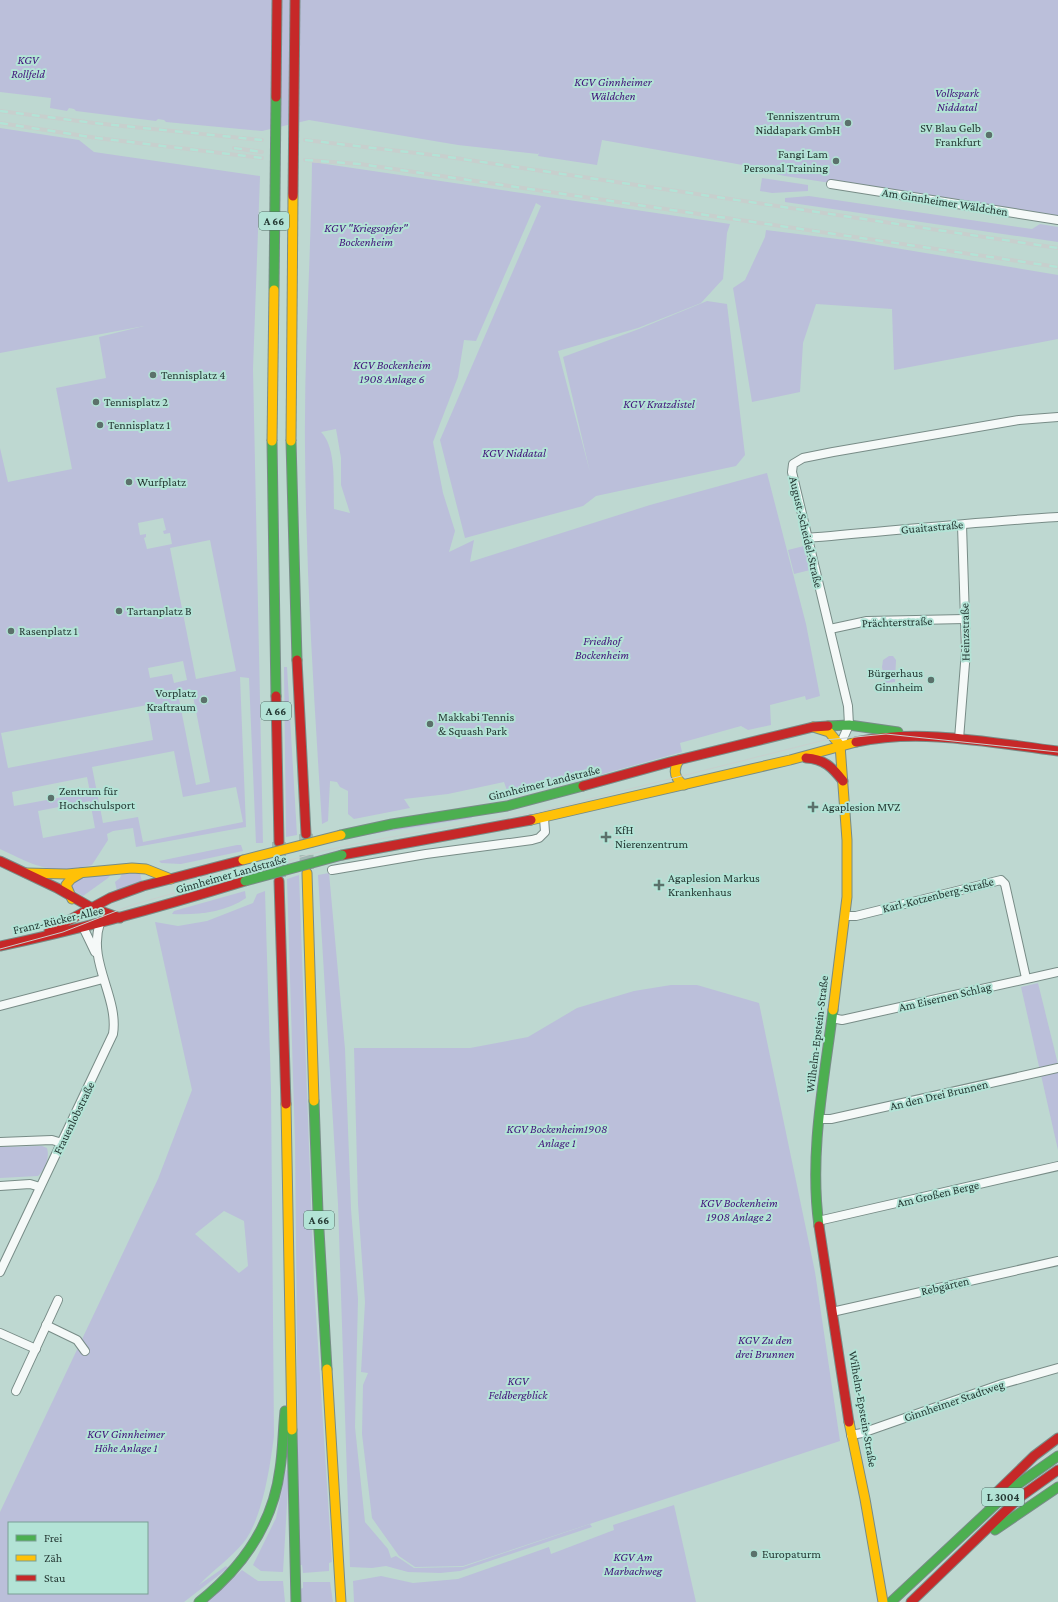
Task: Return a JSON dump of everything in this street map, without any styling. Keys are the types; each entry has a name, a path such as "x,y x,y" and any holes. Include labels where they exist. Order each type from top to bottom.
{"main road":[{"name":"A 66","path":"277,0 272,441 279,842"},
{"name":"A 66","path":"295,0 291,441 297,676 306,834"},
{"name":"Ginnheimer Landstraße","path":"28,939 57,928 92,908 136,889 171,879 341,835 392,824 507,806 541,798 679,760 813,727 849,725 922,736 1058,751"},
{"path":"813,727 826,729 833,735 840,745"},
{"name":"Ginnheimer Landstraße","path":"0,861 92,908 121,918 245,881 342,855 544,818 801,758 840,745 882,737 922,736"},
{"name":"Wilhelm-Epstein-Straße","path":"840,745 848,861 845,916 819,1119 815,1176 818,1221 832,1312 883,1602"},
{"path":"801,758 824,760 829,763 843,781"},
{"path":"679,760 675,767 675,773 678,781 684,785"},
{"name":"Ginnheimer Landstraße","path":"26,873 83,872 140,868 171,879"},
{"path":"83,872 68,882 67,888 83,927"},
{"name":"A 66","path":"308,873 319,1229 341,1602"},
{"name":"A 66","path":"279,881 286,1067 290,1369 296,1602"},
{"name":"Franz-Rücker-Allee","path":"0,946 121,918"},
{"path":"199,1602 232,1574 248,1554 263,1528 276,1492 280,1469 290,1369"},
{"path":"952,1544 1005,1482 1034,1456 1058,1438"},
{"name":"L 3004","path":"891,1602 1014,1487 1058,1456"},
{"name":"L 3004","path":"911,1602 1020,1497 1058,1470"},
{"path":"971,1545 1001,1527 1058,1488"}],"street":[{"name":"Am Ginnheimer Wäldchen","path":"831,184 1058,220"},
{"name":"August-Scheidel-Straße","path":"849,725 846,699 792,472 793,464 803,458 1019,420 1058,417"},
{"name":"Guaitastraße","path":"807,538 962,525 990,521 1058,517"},
{"name":"Heinzstraße","path":"959,739 966,651 962,525"},
{"name":"Prächterstraße","path":"830,629 867,621 965,620"},
{"path":"840,745 849,725"},
{"path":"332,870 426,854 532,840 539,838 545,832 544,818"},
{"name":"Karl-Kotzenberg-Straße","path":"845,916 860,915 1001,880 1005,884 1026,978"},
{"name":"Frauenlobstraße","path":"0,1272 113,1034 113,1017 98,958 97,940 100,923"},
{"name":"Frauenlobstraße","path":"83,927 98,958"},
{"name":"Am Eisernen Schlag","path":"832,1018 842,1020 1058,972"},
{"path":"0,1006 103,979"},
{"name":"An den Drei Brunnen","path":"819,1119 831,1120 1058,1068"},
{"path":"0,1142 52,1140 62,1142"},
{"name":"Am Großen Berge","path":"818,1221 1058,1166"},
{"path":"0,1186 30,1184 40,1187"},
{"name":"Rebgärten","path":"832,1312 1058,1261"},
{"path":"16,1391 58,1300"},
{"path":"46,1325 77,1340 85,1352"},
{"path":"0,1333 36,1349"},
{"name":"Ginnheimer Stadtweg","path":"854,1435 1002,1384 1058,1368"}],"green space":[{"name":"Volkspark Niddatal","path":"0,0 1058,0 1058,218 785,176 762,171 754,167 602,140 597,165 538,156 539,152 538,154 458,145 309,120 262,131 166,122 158,119 156,121 76,111 69,108 67,111 50,108 51,98 0,92"},
{"path":"0,128 79,140 94,152 260,176 253,369 263,843 256,843 249,678 240,677 246,827 136,847 133,828 113,831 107,834 108,840 92,865 77,868 54,869 44,867 0,849 0,448 8,482 72,469 56,388 106,378 99,337 144,326 0,353","holes":["163,518 166,530 163,531 164,534 170,533 172,544 147,549 144,538 146,537 146,534 140,535 138,523","210,540 236,671 196,679 170,548","183,661 187,680 174,683 172,674 150,678 148,668","193,696 210,782 196,785 179,699","147,705 153,740 8,768 1,733","174,751 183,797 236,787 243,822 143,842 138,817 103,823 92,767","87,777 90,792 14,806 12,792","90,801 95,828 43,838 38,811"]},
{"path":"312,162 730,224 727,233 723,279 701,303 638,328 558,351 590,472 563,357 639,329 707,301 727,304 745,455 736,466 596,496 583,506 465,538 440,440 541,206 536,203 476,341 464,340 458,377 433,442 443,493 455,531 449,552 474,540 470,562 650,505 767,473 806,624 820,696 806,700 805,696 770,705 771,725 748,730 741,726 680,743 682,752 578,781 509,796 504,782 448,794 404,799 410,808 354,819 348,814 348,791 340,787 337,782 330,781 328,821 322,824 311,636 305,448","holes":["336,429 341,458 341,485 350,513 334,509 332,458 330,448 321,432"]},
{"path":"762,178 808,185 808,191 772,193 760,191"},
{"path":"809,196 1032,229 1040,224 1058,227 1058,242 785,202 785,198"},
{"path":"766,230 853,241 1058,275 1058,339 894,370 892,309 816,304 803,343 800,392 752,402 733,288 745,280 765,237"},
{"path":"804,546 810,570 794,574 788,550"},
{"path":"889,656 893,656 896,660 895,682 885,683 882,667 883,660"},
{"path":"284,667 287,667 297,835 286,837"},
{"path":"471,816 472,818 341,839 354,836"},
{"path":"241,845 243,851 181,864 161,863 159,861"},
{"path":"123,871 140,873 142,882 117,891 115,882 120,878"},
{"path":"113,872 108,878 83,896 73,890 72,883 75,880"},
{"path":"329,873 345,1049 351,1209 358,1299 355,1427 365,1522 388,1549 391,1558 396,1556 414,1568 463,1567 590,1524 592,1527 460,1571 440,1573 408,1572 386,1566 372,1568 350,1567 338,1204 318,875"},
{"path":"299,875 314,1283 332,1562 329,1563 329,1571 303,1573 302,1565 299,1565 295,1143 287,879"},
{"path":"245,891 246,898 220,910 191,914 172,914 174,911"},
{"name":"KGV Ginnheimer Höhe Anlage 1","path":"265,891 271,1088 274,1436 265,1491 256,1519 244,1542 199,1585 226,1566 228,1568 184,1602 0,1602 0,1512 158,1179 192,1090 155,922 178,926 207,921 253,903 257,894","holes":["224,1211 244,1221 248,1266 239,1273 195,1234"]},
{"path":"1038,983 1058,1064 1058,1150 1021,987"},
{"path":"671,985 697,985 759,1003 815,1272 840,1441 463,1566 415,1567 399,1556 372,1518 362,1434 363,1385 368,1373 361,1372 365,1302 358,1204 354,1048 470,1048 528,1037 577,1008 634,991"},
{"path":"42,1146 47,1148 48,1155 45,1167 38,1176 0,1178 0,1147"},
{"path":"286,1470 289,1471 283,1572 261,1571 253,1565 276,1518"},
{"name":"KGV Am Marbachweg","path":"674,1505 696,1602 354,1602 353,1581 381,1576 413,1583 458,1579 549,1547 551,1554 614,1530 613,1525"},
{"path":"242,1570 258,1581 283,1581 285,1602 208,1602"},
{"path":"303,1582 330,1582 333,1602 300,1602 300,1589 303,1588"}],"tunnel":[{"path":"306,834 307,873"},
{"path":"279,842 279,881"}],"tram line":[{"path":"0,949 63,932 132,905 322,851 380,839 538,812 825,740 886,734 1058,752"}],"railway":[{"path":"0,111 94,123 262,140"},
{"path":"0,123 97,138 262,158"},
{"path":"305,140 442,156 1058,248"},
{"path":"234,148 262,152"},
{"path":"305,160 360,164 1058,267"}],"traffic: fast":[{"path":"274,290 276,97"},
{"path":"272,441 276,696"},
{"path":"291,441 297,660"},
{"path":"828,726 849,725 898,732"},
{"path":"341,835 392,824 507,806 583,786"},
{"path":"245,881 342,855"},
{"path":"819,1226 816,1199 817,1145 822,1091 833,1010"},
{"path":"314,1101 318,1213 327,1369"},
{"path":"199,1602 215,1589 242,1560 263,1527 276,1489 281,1462 285,1411"},
{"path":"292,1430 296,1602"},
{"path":"891,1602 1014,1487 1058,1456"},
{"path":"995,1530 1058,1487"}],"traffic: slow":[{"path":"291,441 293,196"},
{"path":"272,441 274,290"},
{"path":"813,727 829,732 840,745 847,840 847,897 833,1010"},
{"path":"531,820 790,760 856,742"},
{"path":"679,760 675,770 676,777 684,785"},
{"path":"243,860 341,835"},
{"path":"26,873 67,874 132,868 146,869 171,879"},
{"path":"72,899 66,885 71,879 81,873"},
{"path":"307,873 314,1101"},
{"path":"286,1104 292,1430"},
{"path":"327,1369 341,1602"},
{"path":"849,1422 865,1499 883,1602"}],"traffic: jam":[{"path":"276,97 277,0"},
{"path":"293,196 295,0"},
{"path":"297,660 306,834"},
{"path":"276,696 279,842"},
{"path":"583,786 670,762 813,727 828,726"},
{"path":"856,742 906,736 957,738 1058,751"},
{"path":"806,758 823,762 843,781"},
{"path":"342,855 531,820"},
{"path":"49,931 110,898 143,886 243,860"},
{"path":"0,861 57,888 92,908 120,918"},
{"path":"0,946 123,916 245,881"},
{"path":"279,881 286,1104"},
{"path":"819,1226 849,1422"},
{"path":"997,1492 1034,1456 1058,1438"},
{"path":"911,1602 1020,1497 1058,1470"}],"place":[{"name":"Tenniszentrum Niddapark GmbH","path":"848,123"},
{"name":"SV Blau Gelb Frankfurt","path":"989,135"},
{"name":"Fangi Lam Personal Training","path":"836,161"},
{"name":"Tennisplatz 4","path":"153,375"},
{"name":"Tennisplatz 2","path":"96,402"},
{"name":"Tennisplatz 1","path":"100,425"},
{"name":"Wurfplatz","path":"129,482"},
{"name":"Tartanplatz B","path":"119,611"},
{"name":"Rasenplatz 1","path":"11,631"},
{"name":"Bürgerhaus Ginnheim","path":"931,680"},
{"name":"Vorplatz Kraftraum","path":"204,700"},
{"name":"Makkabi Tennis & Squash Park","path":"430,724"},
{"name":"Zentrum für Hochschulsport","path":"51,798"},
{"name":"Agaplesion MVZ","path":"813,807"},
{"name":"KfH Nierenzentrum","path":"606,837"},
{"name":"Agaplesion Markus Krankenhaus","path":"659,885"},
{"name":"Europaturm","path":"754,1554"}],"park label":[{"name":"KGV Rollfeld","path":"28,67"},
{"name":"KGV Ginnheimer Wäldchen","path":"613,89"},
{"name":"KGV \"Kriegsopfer\" Bockenheim","path":"366,235"},
{"name":"KGV Bockenheim 1908 Anlage 6","path":"392,372"},
{"name":"KGV Kratzdistel","path":"659,404"},
{"name":"KGV Niddatal","path":"514,453"},
{"name":"Friedhof Bockenheim","path":"602,648"},
{"name":"KGV Bockenheim1908 Anlage 1","path":"557,1136"},
{"name":"KGV Bockenheim 1908 Anlage 2","path":"739,1210"},
{"name":"KGV Zu den drei Brunnen","path":"765,1347"},
{"name":"KGV Feldbergblick","path":"518,1388"}]}
